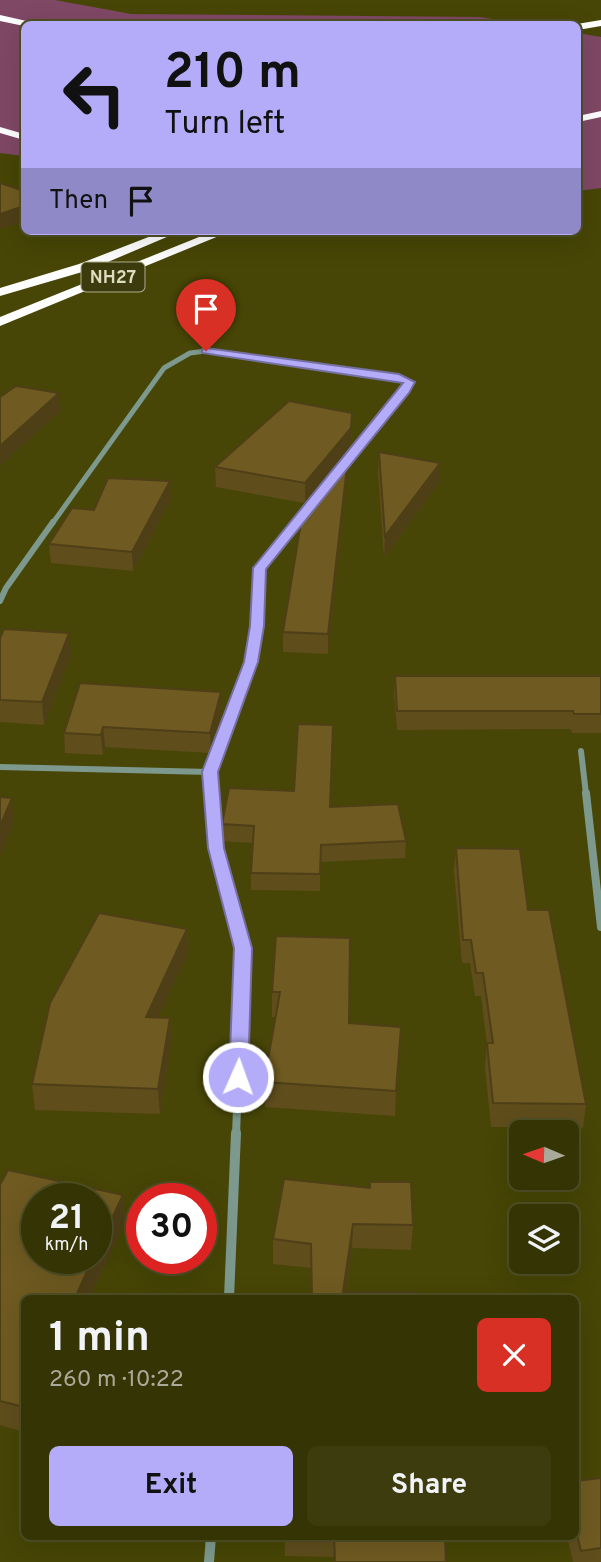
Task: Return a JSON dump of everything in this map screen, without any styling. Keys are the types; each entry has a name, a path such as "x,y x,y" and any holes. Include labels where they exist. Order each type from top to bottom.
{"highway":[{"path":"0,18 21,22"},
{"path":"581,26 601,23"},
{"path":"581,118 601,114"},
{"path":"0,130 21,136"},
{"name":"NH27","path":"0,292 84,267 165,235"},
{"name":"NH27","path":"0,322 215,235"}],"street":[{"path":"0,601 6,588 164,369 190,353 206,351 399,377 409,382 337,474"},
{"path":"229,1295 243,948 216,848 210,772 251,662 257,626 260,568 311,505"},
{"path":"581,751 601,927"},
{"path":"0,767 210,772"},
{"path":"209,1562 211,1540"}],"shaded area":[{"path":"0,0 55,0 131,14 480,17 505,21 21,21 21,156 0,153"},
{"path":"581,34 601,37 601,188 581,191"}],"building":[{"path":"0,183 21,190 21,207 0,214"},
{"path":"16,386 59,393 0,446 0,397"},
{"path":"289,401 352,413 351,428 305,483 215,467"},
{"path":"349,449 328,634 283,632 304,504"},
{"path":"379,452 440,463 385,536"},
{"path":"108,478 170,481 132,552 49,544 72,508 94,510"},
{"path":"4,629 69,633 42,702 0,700 0,638"},
{"path":"395,676 601,676 601,714 574,714 573,711 397,711"},
{"path":"80,683 221,692 210,733 103,727 101,735 64,733"},
{"path":"298,724 333,725 330,807 398,804 406,841 321,845 320,874 251,873 254,826 222,824 229,788 294,791"},
{"path":"0,797 12,798 0,826"},
{"path":"456,848 520,849 528,910 549,910 586,1104 493,1103 487,1043 493,1043 483,973 476,973 471,940 463,940"},
{"path":"99,913 187,929 146,1017 170,1018 158,1089 32,1084 50,1003"},
{"path":"276,936 350,938 349,1023 401,1027 396,1091 264,1082 280,992 272,992"},
{"path":"8,1170 68,1183 21,1183 21,1274 86,1274 76,1295 21,1295 21,1406 0,1401 0,1185"},
{"path":"284,1179 370,1188 370,1182 411,1182 413,1225 353,1224 343,1292 417,1292 418,1295 312,1295 311,1244 273,1239"},
{"path":"112,1193 123,1195 112,1218"},
{"path":"601,1478 601,1548 581,1551 578,1540 579,1481"},
{"path":"334,1540 445,1540 446,1562 335,1562"}],"route":[{"path":"206,351 399,377 409,382 260,568 257,626 251,662 210,772 216,848 243,948 238,1077"}]}
